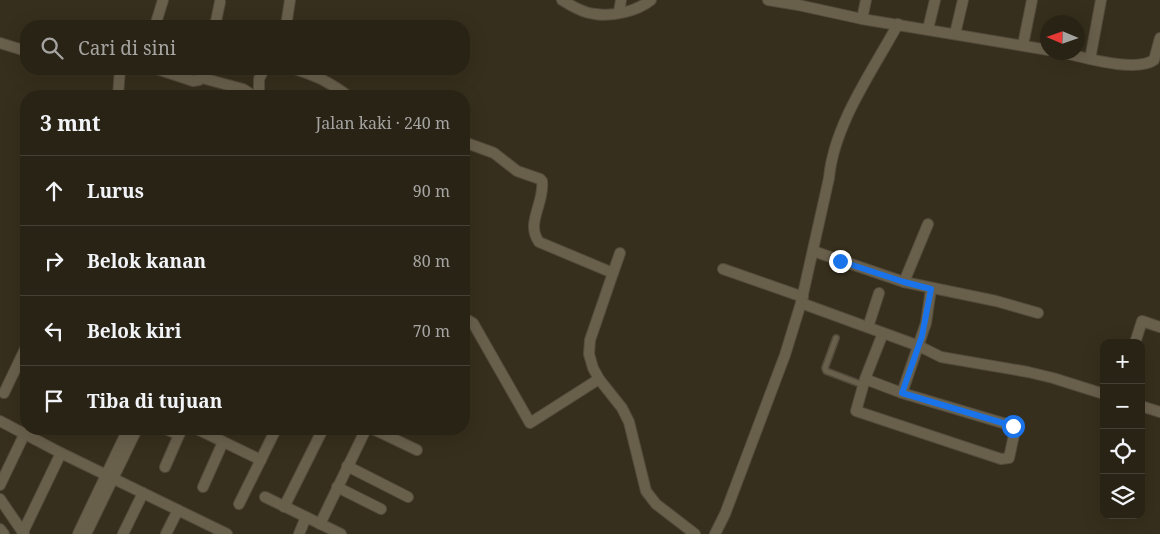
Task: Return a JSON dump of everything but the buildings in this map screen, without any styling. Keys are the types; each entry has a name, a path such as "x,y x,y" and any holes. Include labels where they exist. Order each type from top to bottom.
{"street":[{"path":"157,20 163,0"},
{"path":"287,20 290,0"},
{"path":"562,0 581,10 594,14 619,12 644,6 651,0"},
{"path":"619,12 621,0"},
{"path":"768,0 798,2 862,19 1040,48"},
{"path":"862,19 866,0"},
{"path":"928,29 935,0"},
{"path":"955,34 963,0"},
{"path":"1023,45 1032,0"},
{"path":"1090,59 1100,0"},
{"path":"216,20 220,2"},
{"path":"715,534 725,514 785,355 802,300 829,178 831,160 842,126 898,24"},
{"path":"1085,58 1129,65 1147,64 1154,60 1160,38"},
{"path":"0,43 20,49"},
{"path":"118,90 120,75"},
{"path":"175,75 196,81 203,75"},
{"path":"207,75 245,90"},
{"path":"258,90 262,75"},
{"path":"315,75 340,90"},
{"path":"470,144 494,153 516,171 542,181 542,191 533,228 534,235 539,242 613,273"},
{"path":"904,282 928,224"},
{"path":"813,251 904,282 996,301 1038,313"},
{"path":"620,253 590,340 589,354 599,379 622,408 629,422 646,492 656,504 695,534"},
{"path":"723,269 919,346 941,358 1028,372 1100,393"},
{"path":"902,393 926,323 931,289"},
{"path":"868,327 879,293"},
{"path":"470,321 473,323 530,423 599,379"},
{"path":"1136,339 1142,321 1160,327"},
{"path":"864,382 1013,426 1009,458 1002,459 858,413 856,407 864,382 883,333"},
{"path":"4,393 20,360"},
{"path":"1145,407 1159,410"},
{"path":"0,421 20,431"},
{"path":"0,485 24,435"},
{"path":"29,435 61,453 178,510 212,531 227,534"},
{"path":"86,534 126,435"},
{"path":"78,534 134,435"},
{"path":"165,467 180,435"},
{"path":"209,435 260,460"},
{"path":"239,504 273,435"},
{"path":"284,507 320,435"},
{"path":"320,524 363,435"},
{"path":"386,435 417,450"},
{"path":"203,487 223,442"},
{"path":"23,533 61,453"},
{"path":"348,466 408,497"},
{"path":"337,488 381,509"},
{"path":"123,534 143,493"},
{"path":"265,497 341,534"},
{"path":"0,499 23,533"},
{"path":"166,534 178,510"},
{"path":"299,534 306,517"},
{"path":"0,529 4,534"}],"lane":[{"path":"836,338 825,368 826,371 864,382"}],"route":[{"path":"840,261 931,289 926,323 902,393 1013,426"}]}
